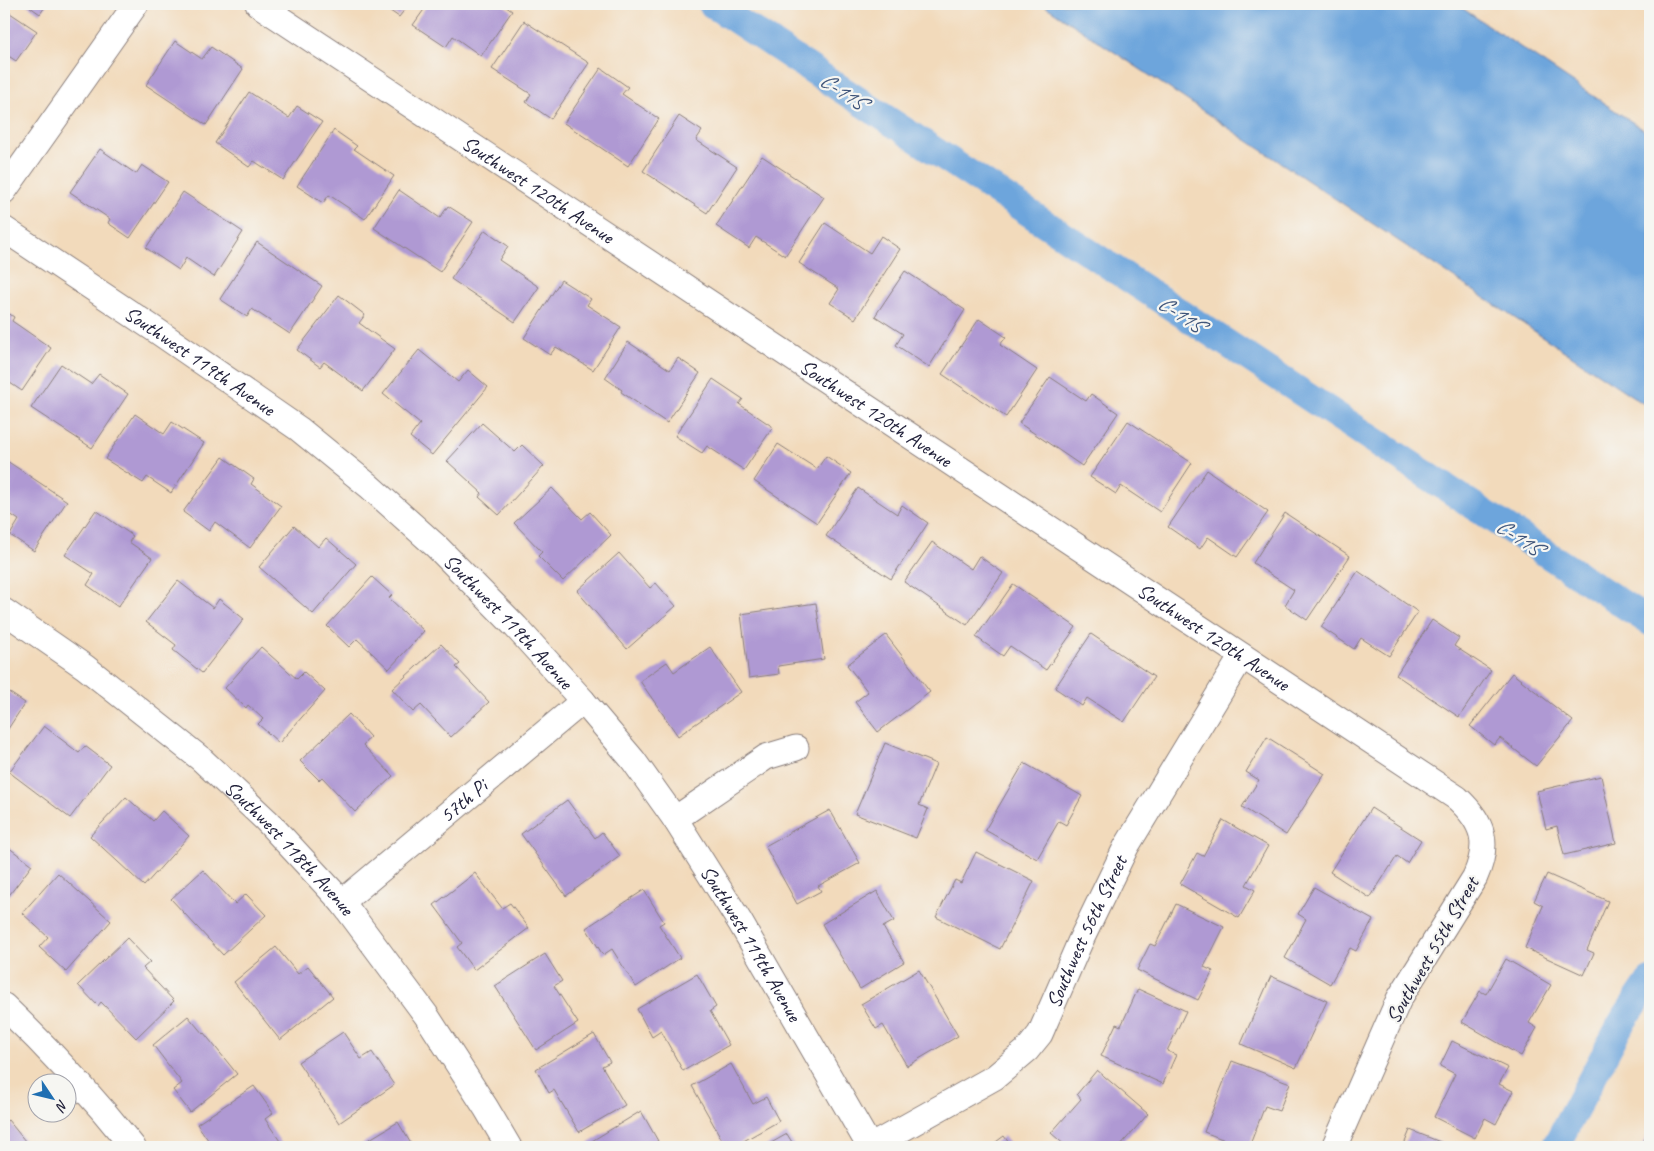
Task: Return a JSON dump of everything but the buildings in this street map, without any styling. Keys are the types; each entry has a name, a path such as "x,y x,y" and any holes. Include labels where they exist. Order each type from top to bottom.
{"street":[{"path":"4,191 136,4"},
{"name":"Southwest 120th Avenue","path":"258,4 1457,798 1478,821 1483,833"},
{"name":"Southwest 119th Avenue","path":"4,229 299,429 369,486 437,547 516,627 633,760 675,818 740,922 870,1147"},
{"name":"Southwest 118th Avenue","path":"4,610 85,667 201,759 266,820 342,902 426,1015 509,1147"},
{"name":"Southwest 56th Street","path":"870,1147 995,1077 1027,1050 1036,1039 1049,1014 1100,897 1126,847 1242,656"},
{"name":"57th Pi","path":"342,902 583,701"},
{"path":"675,818 766,757 796,748"},
{"name":"Southwest 55th Street","path":"1334,1147 1399,999 1475,877 1482,862 1483,833"},
{"path":"4,1006 91,1095 134,1147"}],"water":[{"path":"1042,4 1456,4 1650,134 1650,408"}],"waterway":[{"name":"C-11S","path":"712,4 1650,622"},
{"path":"1555,1147 1622,1022 1650,981"}]}
